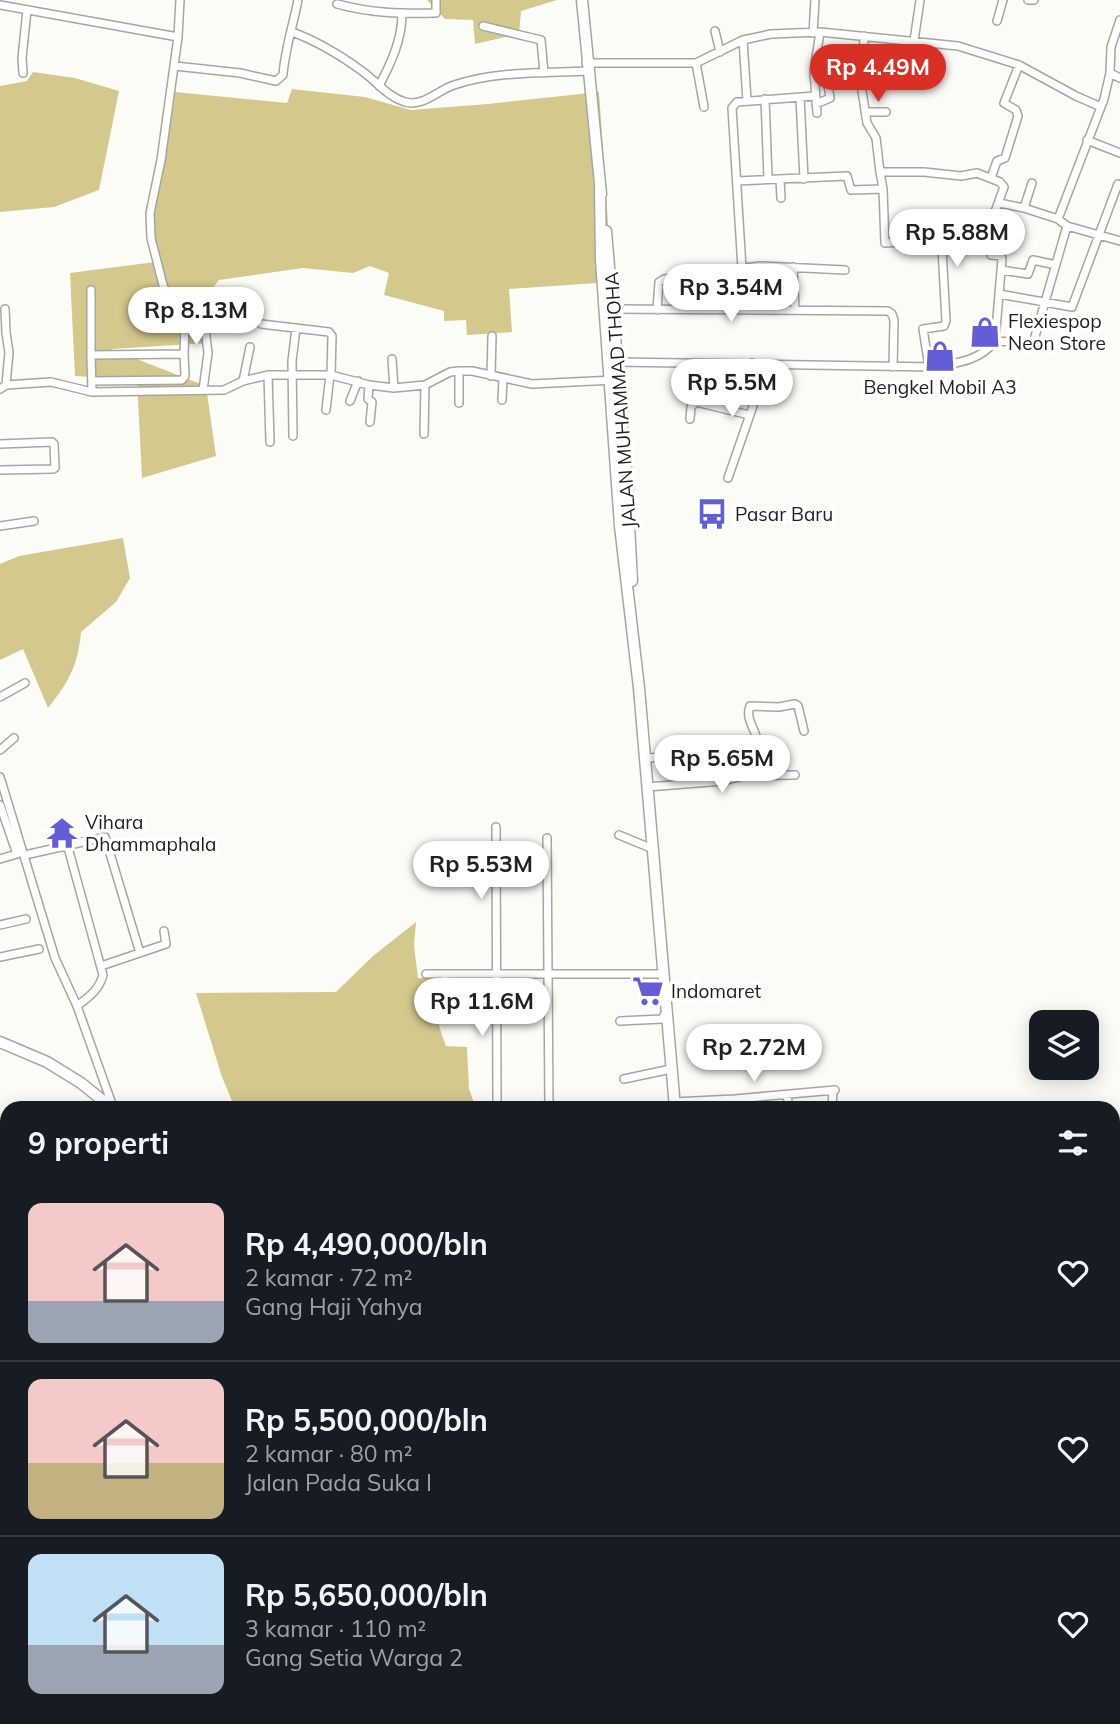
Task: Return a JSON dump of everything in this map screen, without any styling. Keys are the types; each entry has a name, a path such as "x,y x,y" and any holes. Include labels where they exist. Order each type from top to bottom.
{"main road":[{"name":"JALAN MUHAMMAD THOHA","path":"582,0 600,188 599,225 614,380 621,537 631,612 674,1101"},
{"name":"JALAN MUHAMMAD THOHA","path":"608,310 617,362 614,380"},
{"path":"0,1042 47,1062 81,1083 101,1101"}],"street":[{"path":"180,0 175,66 150,213 151,237 163,285 176,317 201,317 204,320 208,353 202,390"},
{"path":"175,66 240,73 276,81 283,75 285,48 292,32 296,0"},
{"path":"337,4 362,10 402,14 436,13 436,0"},
{"path":"816,0 814,77 817,113"},
{"path":"914,41 920,0"},
{"path":"997,21 1003,0"},
{"path":"1028,0 1034,0"},
{"path":"0,5 178,37"},
{"path":"23,74 27,9"},
{"path":"379,86 391,64 402,30 402,14"},
{"path":"1058,219 1101,107 1110,73 1111,47 1120,20"},
{"path":"484,26 539,38 542,43 544,73"},
{"path":"715,31 720,52"},
{"path":"292,32 313,40 361,71 394,98 408,103 430,98 444,86 495,77 587,67 696,63 743,40 771,34 816,32 958,47 1019,65 1101,107"},
{"path":"864,36 862,91 867,123 876,138 880,172 883,189 885,243 913,242 917,237 920,218 992,220 1004,187 977,173 961,176 924,172 880,172"},
{"path":"743,40 747,101"},
{"path":"696,63 704,107"},
{"path":"991,178 997,161 1005,158 1018,116 1016,110 1004,103 1019,65"},
{"path":"1110,73 1120,78"},
{"path":"742,268 732,108 737,102 765,99 830,98 825,79 814,77"},
{"path":"800,97 804,179"},
{"path":"765,99 768,178"},
{"path":"865,112 886,112"},
{"path":"1087,140 1120,153"},
{"path":"150,159 161,160"},
{"path":"737,181 847,176 851,190 883,189"},
{"path":"780,179 781,198"},
{"path":"1024,208 1032,183"},
{"path":"999,294 1069,307 1073,304 1097,234 1118,184"},
{"path":"999,203 1024,208 1058,219 1067,226 1120,241"},
{"path":"929,367 923,329 944,326 946,321 943,218"},
{"path":"995,341 1029,343 1034,340 1067,226"},
{"path":"617,362 929,367 977,358 987,352 995,341 1002,257 991,255"},
{"path":"1001,270 1028,274 1033,260 1056,265"},
{"path":"793,267 795,310"},
{"path":"657,310 660,280 742,268 845,270"},
{"path":"91,290 92,392"},
{"path":"5,310 5,333 9,352 3,387 51,382 92,392 224,390 243,381 268,375 330,375 394,388 425,385 450,372 459,371 472,371 532,384 614,380"},
{"path":"608,310 890,312 894,320 893,367"},
{"path":"261,324 331,333 326,410"},
{"path":"293,436 292,360 296,328"},
{"path":"93,381 182,380 185,376 185,330"},
{"path":"491,376 492,336"},
{"path":"243,381 250,347"},
{"path":"91,355 184,354"},
{"path":"393,359 394,388"},
{"path":"728,478 754,394 752,363"},
{"path":"459,371 459,403"},
{"path":"268,375 270,442"},
{"path":"502,400 503,379"},
{"path":"350,401 358,380"},
{"path":"369,385 368,399 372,401 370,422"},
{"path":"424,435 425,385"},
{"path":"690,419 691,408 696,402 749,415"},
{"path":"0,444 54,443 55,468 0,470"},
{"path":"0,526 34,520"},
{"path":"0,697 25,683"},
{"path":"644,758 722,755 727,753 732,745 757,740 756,731 751,726 748,709 750,706 779,707 795,704 798,706 804,731"},
{"path":"0,750 14,738"},
{"path":"647,787 723,781 742,776 795,775"},
{"path":"0,777 3,799 55,958 78,1006 105,1101"},
{"path":"496,827 498,1101"},
{"path":"619,835 653,849"},
{"path":"0,859 100,836 107,838 140,953"},
{"path":"547,838 549,1101"},
{"path":"67,844 103,975 94,994 78,1006"},
{"path":"0,925 26,919"},
{"path":"101,967 166,944 164,931"},
{"path":"0,957 39,949"},
{"path":"426,974 664,974"},
{"path":"445,974 446,1013"},
{"path":"620,1021 662,1019 667,1012"},
{"path":"624,1079 671,1069"},
{"path":"719,1101 834,1090 833,1101"},
{"path":"787,1095 788,1101"}],"shaded area":[{"path":"427,0 557,0 521,11 519,34 475,44 473,20 445,19"},
{"path":"33,72 75,78 119,91 99,190 54,207 0,212 0,86 27,81"},
{"path":"292,89 365,97 411,110 599,92 612,282 509,289 512,332 467,335 466,320 444,321 444,311 384,295 389,273 370,266 353,273 303,268 219,280 204,299 147,296 151,326 200,337 209,343 111,349 206,386 216,456 142,478 137,380 75,376 70,273 155,262 146,216 175,92 287,103"},
{"path":"123,538 130,578 116,602 81,632 78,654 71,673 48,708 23,649 0,660 0,564 19,556"},
{"path":"416,922 414,945 418,978 433,978 436,1013 446,1046 467,1047 469,1089 473,1101 232,1101 196,993 336,992 373,956"}],"place":[{"name":"Flexiespop Neon Store","path":"985,332"},
{"name":"Bengkel Mobil A3","path":"940,356"},
{"name":"Pasar Baru","path":"712,514"},
{"name":"Vihara Dhammaphala","path":"62,833"},
{"name":"Indomaret","path":"648,991"}]}
